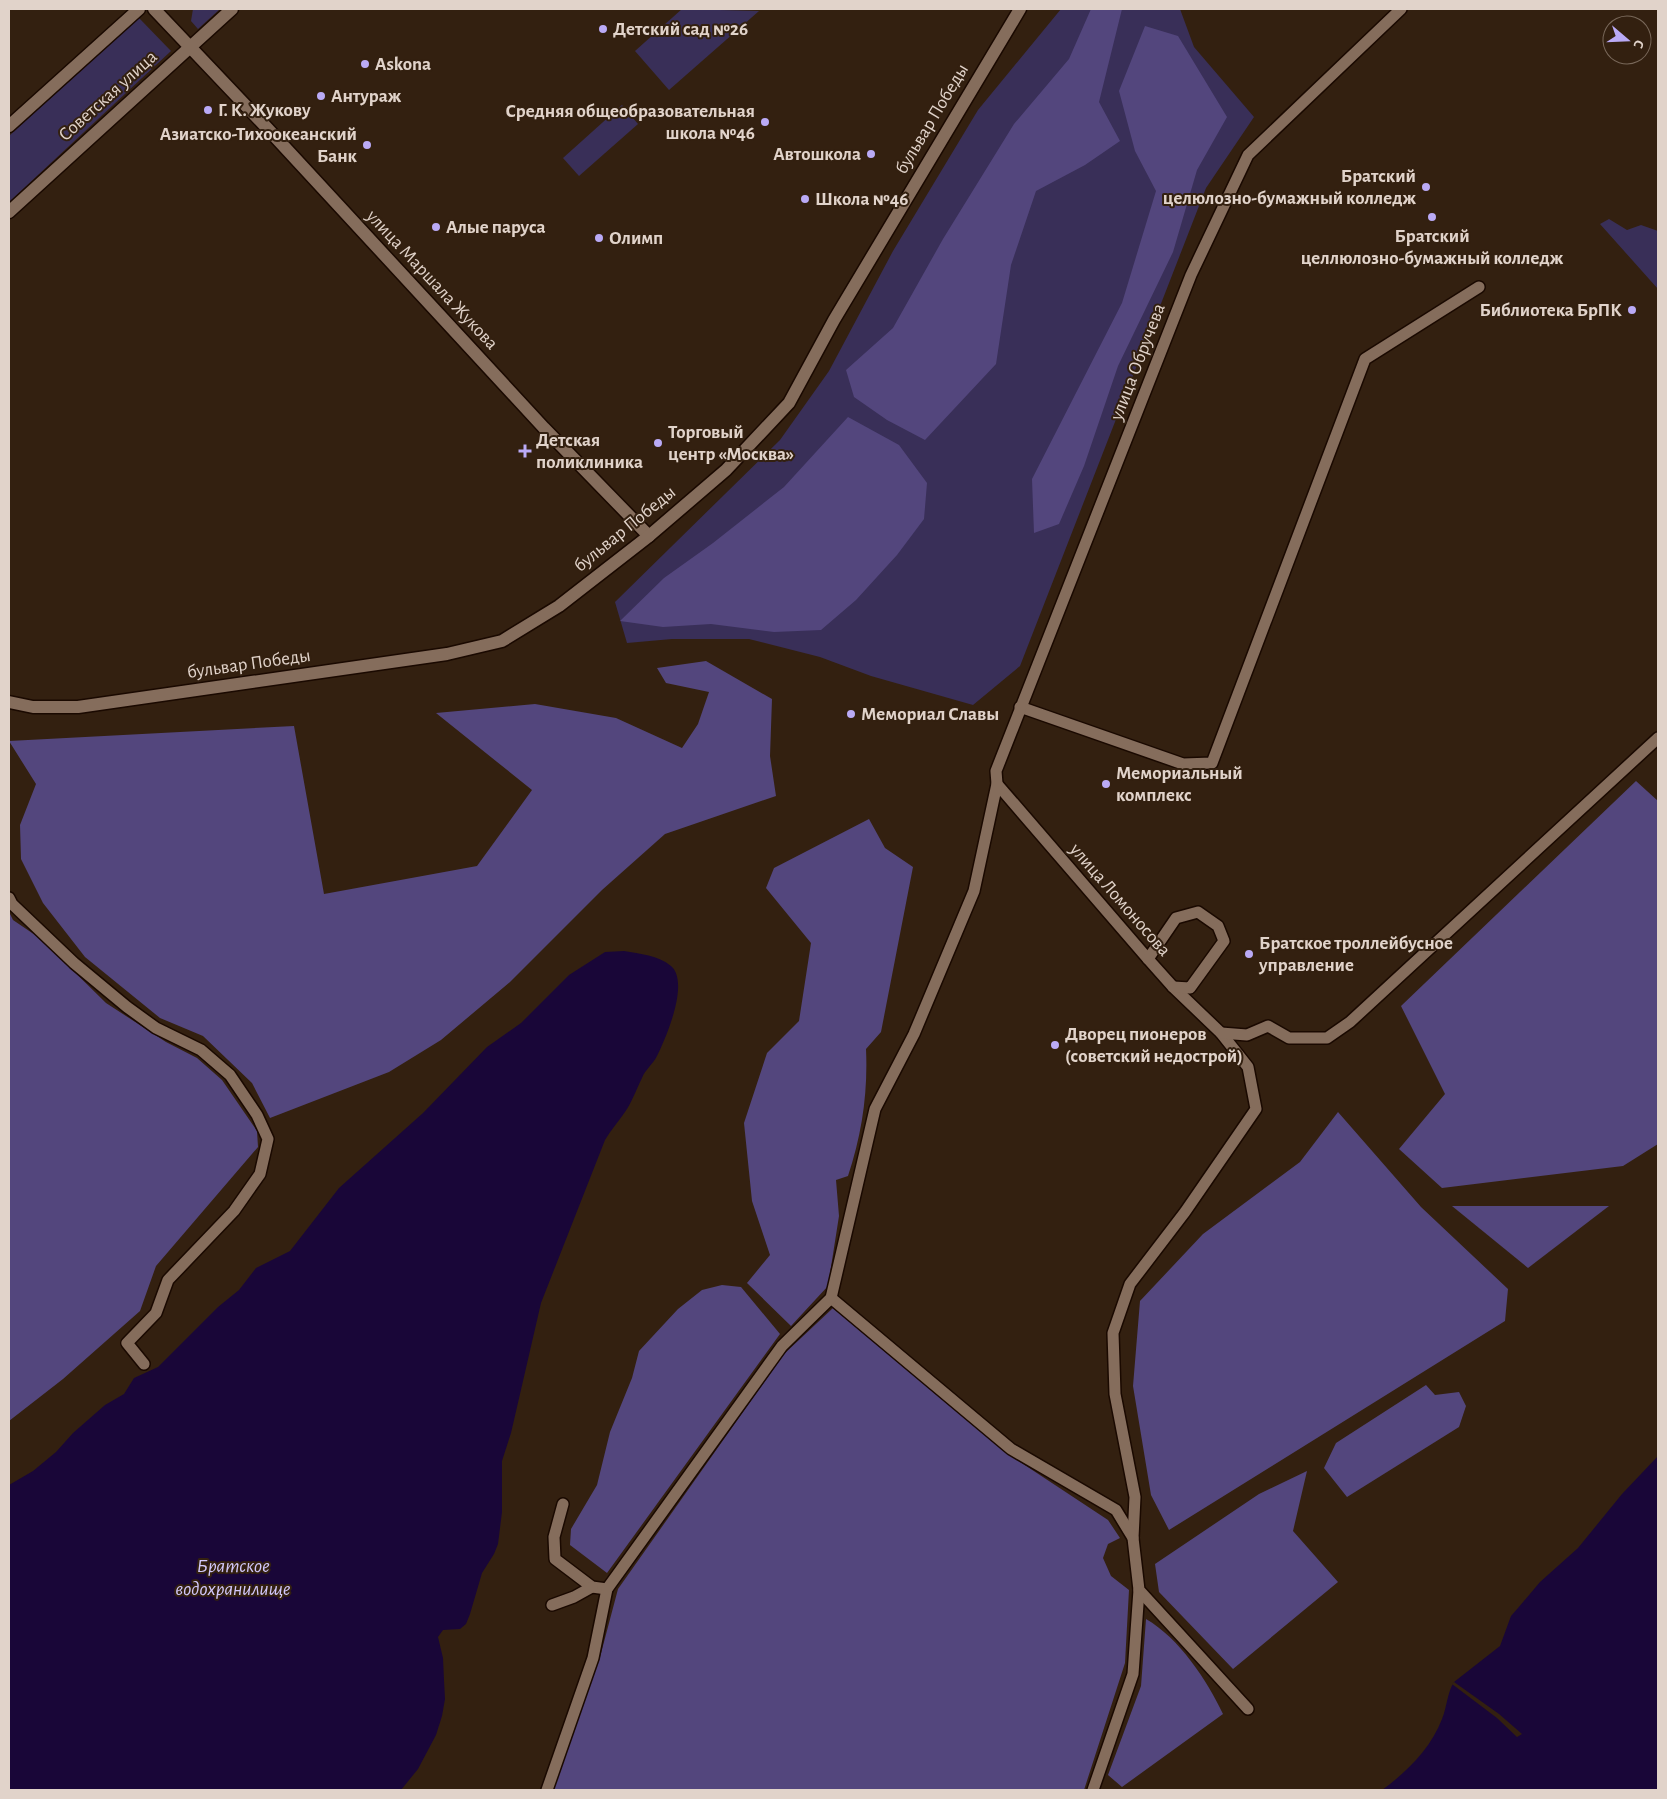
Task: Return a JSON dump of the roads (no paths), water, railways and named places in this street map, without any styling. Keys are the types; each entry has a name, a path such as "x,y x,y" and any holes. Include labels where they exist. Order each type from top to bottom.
{"street":[{"path":"9,126 138,9"},
{"name":"улица Маршала Жукова","path":"154,9 191,46 544,428 649,536"},
{"name":"Советская улица","path":"9,212 232,9"},
{"name":"бульвар Победы","path":"9,702 33,706 78,707 447,654 502,641 559,606 649,536 726,470 789,404 834,320 1020,9"},
{"name":"улица Обручева","path":"831,1298 875,1110 914,1034 974,891 997,784 996,771 1191,275 1248,155 1402,9"},
{"path":"1020,707 1183,764 1212,763 1365,360 1479,287"},
{"path":"1222,1033 1247,1035 1268,1026 1289,1038 1328,1038 1350,1022 1658,738"},
{"name":"улица Ломоносова","path":"997,784 1173,987 1222,1033 1248,1067 1256,1109 1185,1212 1130,1284 1113,1334 1115,1394 1134,1497 1133,1538 1139,1590 1133,1674 1093,1790"},
{"path":"9,898 12,904 74,963 127,1007 156,1028 201,1050 230,1075 257,1116 268,1139 260,1174 234,1211 168,1280 156,1313 127,1343 144,1364"},
{"path":"1148,959 1176,918 1198,912 1218,926 1224,941 1210,964 1190,988 1173,987"},
{"path":"547,1790 593,1658 607,1588 782,1346 831,1298 1012,1449 1116,1510 1133,1538"},
{"path":"563,1504 554,1537 555,1559 592,1587"},
{"path":"552,1605 592,1587 607,1588"},
{"path":"1139,1590 1248,1710"}],"water":[{"name":"Братское водохранилище","path":"624,951 655,957 671,966 676,974 678,984 674,1010 666,1037 657,1056 643,1075 632,1100 605,1140 541,1303 511,1433 502,1461 502,1512 498,1544 482,1573 466,1624 460,1629 443,1630 438,1637 443,1658 445,1699 436,1735 418,1769 401,1790 9,1790 9,1485 33,1471 56,1452 73,1433 105,1405 124,1394 134,1378 158,1367 218,1307 239,1290 256,1268 290,1251 339,1188 423,1113 487,1047 521,1023 569,975 605,952"},
{"path":"1658,1456 1658,1790 1382,1790 1417,1759 1431,1740 1442,1719 1454,1682 1500,1646 1511,1616 1540,1582 1578,1548 1622,1494"}],"place":[{"name":"Детский сад №26","path":"603,29"},
{"name":"Askona","path":"365,64"},
{"name":"Антураж","path":"321,96"},
{"name":"Г. К. Жукову","path":"208,110"},
{"name":"Средняя общеобразовательная школа №46","path":"765,122"},
{"name":"Азиатско-Тихоокеанский Банк","path":"367,145"},
{"name":"Автошкола","path":"871,154"},
{"name":"Братский целюлозно-бумажный колледж","path":"1426,187"},
{"name":"Школа №46","path":"805,199"},
{"name":"Братский целлюлозно-бумажный колледж","path":"1432,217"},
{"name":"Алые паруса","path":"436,227"},
{"name":"Олимп","path":"599,238"},
{"name":"Библиотека БрПК","path":"1632,310"},
{"name":"Торговый центр «Москва»","path":"658,443"},
{"name":"Детская поликлиника","path":"525,451"},
{"name":"Мемориал Славы","path":"851,714"},
{"name":"Мемориальный комплекс","path":"1106,784"},
{"name":"Братское троллейбусное управление","path":"1249,954"},
{"name":"Дворец пионеров (советский недострой)","path":"1055,1045"}]}
